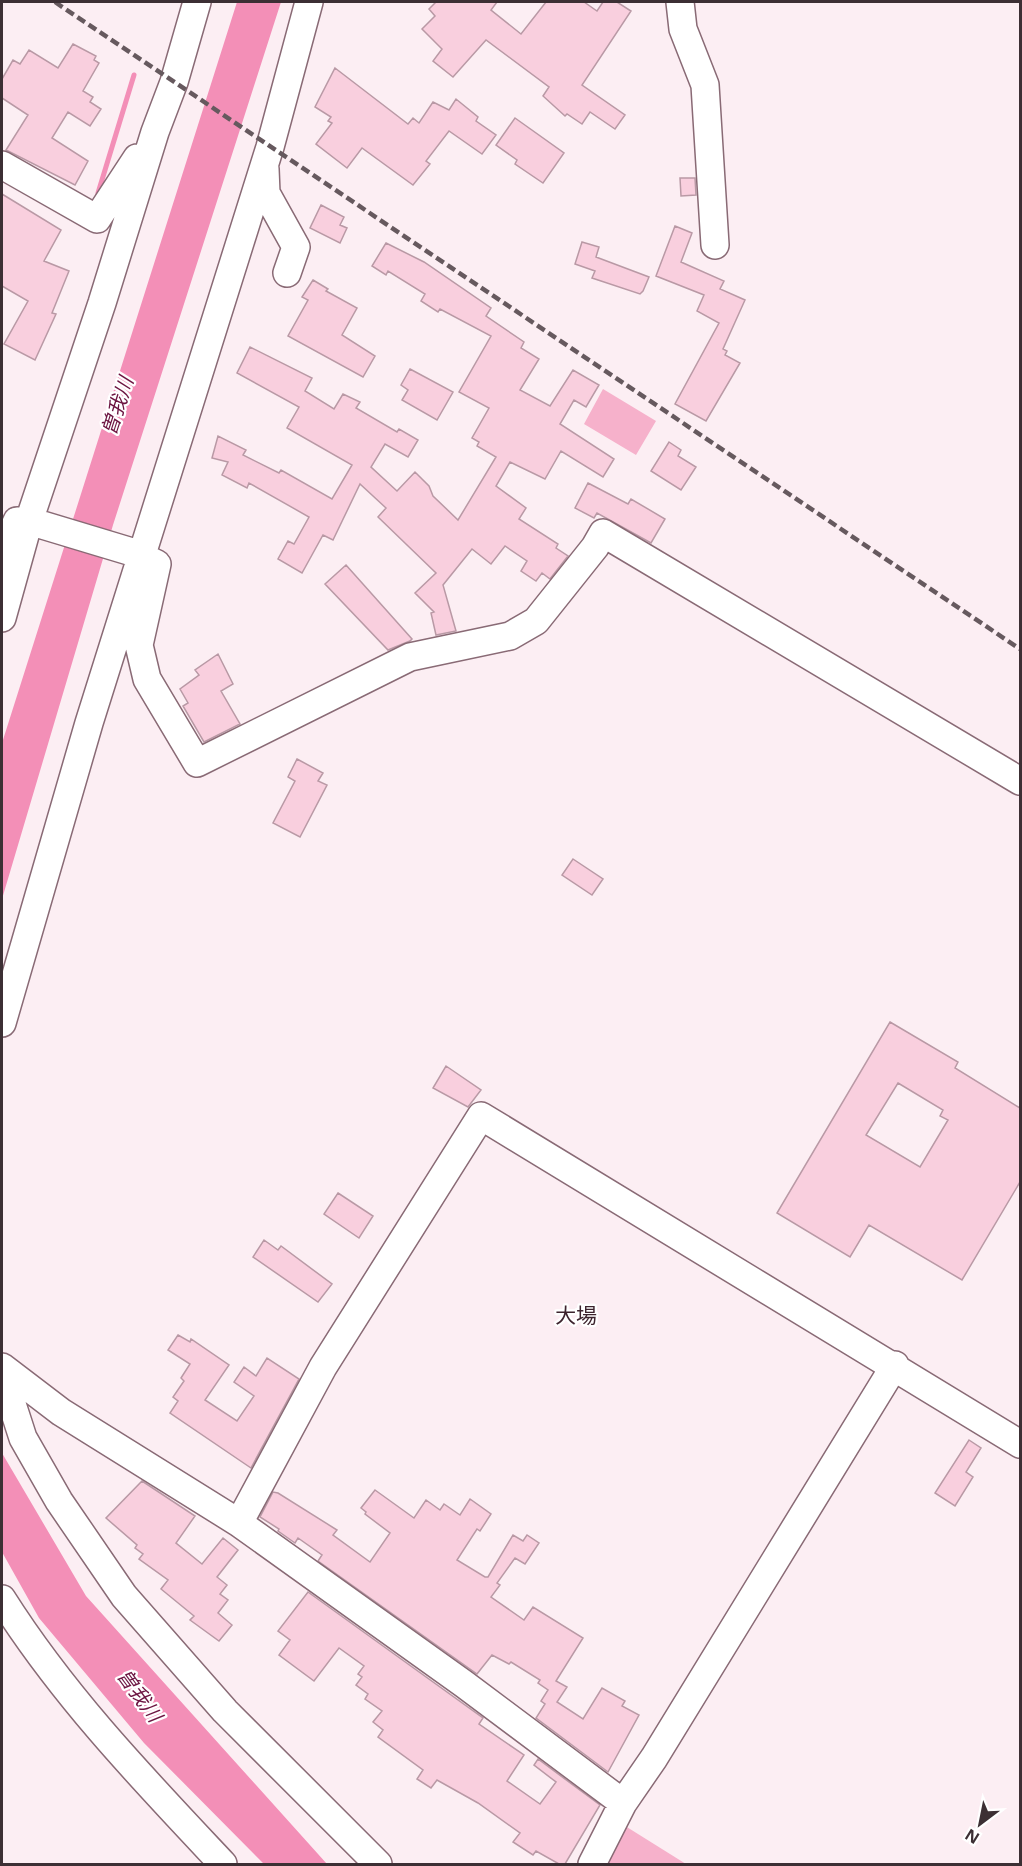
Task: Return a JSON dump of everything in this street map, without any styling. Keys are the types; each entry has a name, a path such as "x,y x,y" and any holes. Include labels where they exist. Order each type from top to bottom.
{"street":[{"path":"2,618 155,132 174,82 197,2"},
{"path":"2,1023 137,554 264,162 309,2"},
{"path":"680,2 683,29 705,85 715,245"},
{"path":"2,165 97,219 155,132"},
{"path":"264,162 266,193 296,247 287,273"},
{"path":"2,553 17,521 33,522 137,554 157,564 139,645 147,679 197,763 410,657 510,636 536,621 595,548 603,534 1020,781"},
{"path":"239,1523 323,1367 481,1116 895,1365 1020,1444"},
{"path":"592,1864 623,1803 654,1758 895,1365"},
{"path":"2,1367 61,1412 239,1523 464,1684 623,1803"},
{"path":"2,1373 23,1438 59,1501 124,1596 225,1711 378,1864"},
{"path":"2,1599 23,1633 103,1735 223,1864"}],"shaded area":[{"path":"603,389 656,421 636,455 584,424"},
{"path":"622,1824 686,1864 605,1864"}],"water":[{"name":"曽我川","path":"237,2 281,2 113,525 2,899 2,743"},
{"name":"曽我川","path":"2,1453 86,1596 327,1864 264,1864 144,1743 39,1618 2,1552"}],"building":[{"path":"436,2 497,2 491,10 521,34 546,2 584,2 597,11 603,2 617,2 631,11 582,85 625,115 615,129 590,112 582,124 567,114 565,116 543,96 549,87 486,40 453,77 433,61 442,49 422,29 435,16 429,9"},
{"path":"73,44 96,56 94,60 99,63 83,91 93,97 90,102 101,109 90,126 68,112 52,138 88,161 75,185 6,150 28,115 2,98 2,79 13,60 20,64 29,50 58,68"},
{"path":"335,68 408,124 413,118 419,123 433,102 449,110 456,99 478,117 476,121 496,135 482,154 449,131 426,161 430,164 413,185 362,148 347,168 316,144 332,123 328,121 331,117 315,107"},
{"path":"515,118 564,153 543,183 515,164 517,160 496,145"},
{"path":"680,178 695,178 696,195 681,196"},
{"path":"2,194 61,230 44,261 69,271 52,313 56,314 35,360 4,344 28,301 2,286"},
{"path":"321,205 344,217 340,225 347,228 340,243 310,228"},
{"path":"675,226 692,233 681,262 724,281 720,289 745,300 723,349 727,351 725,355 740,363 706,421 675,404 719,323 697,311 704,295 656,276"},
{"path":"582,242 599,247 596,257 649,277 643,291 640,294 592,278 595,271 575,264"},
{"path":"386,243 424,262 491,308 486,316 524,342 521,348 539,359 520,390 550,406 573,370 599,385 586,407 574,400 560,424 614,459 603,477 561,451 545,479 510,462 496,486 526,508 519,519 558,544 556,548 568,556 550,579 542,573 536,581 521,571 527,561 505,546 491,564 472,549 443,585 456,631 436,635 431,613 434,612 415,593 436,573 378,517 386,508 360,484 333,540 323,535 302,573 278,559 288,541 294,544 309,517 249,483 247,488 222,475 228,462 212,458 218,436 246,450 243,455 279,473 281,470 332,499 352,465 287,428 299,407 237,373 250,347 312,378 305,391 334,409 343,394 360,402 356,408 397,432 399,429 418,440 408,457 385,444 371,467 397,491 415,472 429,486 433,496 458,520 496,457 477,446 479,442 472,438 489,408 459,392 491,336 440,309 438,312 421,301 425,294 388,271 386,275 372,266"},
{"path":"313,280 328,289 326,291 357,308 342,335 375,356 363,377 288,336 308,300 302,297"},
{"path":"410,369 453,392 437,420 402,400 408,390 401,385"},
{"path":"669,442 681,450 678,456 696,467 681,490 651,471"},
{"path":"588,483 628,504 631,499 665,519 651,543 597,513 594,518 575,508"},
{"path":"346,565 412,639 410,641 388,650 325,584"},
{"path":"218,654 233,684 221,691 240,724 204,742 183,706 188,703 180,689 199,675 195,670"},
{"path":"297,759 323,773 318,781 327,785 300,837 273,823 295,781 288,777"},
{"path":"573,859 603,879 592,895 562,875"},
{"path":"890,1022 958,1062 955,1068 1020,1108 1020,1182 962,1280 869,1225 850,1257 777,1213","holes":["898,1083 943,1110 940,1116 948,1120 920,1167 866,1135"]},
{"path":"446,1066 481,1090 468,1107 433,1088"},
{"path":"338,1193 373,1216 359,1238 324,1214"},
{"path":"264,1240 278,1250 281,1246 332,1284 318,1302 253,1257"},
{"path":"178,1335 190,1342 191,1339 229,1365 205,1400 237,1421 254,1396 234,1382 244,1367 256,1376 267,1358 299,1379 251,1468 170,1413 178,1401 173,1397 184,1381 181,1378 190,1364 168,1350"},
{"path":"969,1440 981,1448 966,1472 973,1477 955,1506 935,1493"},
{"path":"142,1481 195,1516 176,1543 202,1564 223,1538 238,1550 217,1577 227,1585 220,1594 228,1600 218,1613 232,1625 219,1641 190,1620 194,1616 161,1589 168,1580 139,1559 143,1554 135,1548 137,1545 106,1518"},
{"path":"375,1490 414,1518 426,1500 440,1510 444,1504 460,1515 470,1499 491,1514 480,1531 477,1529 457,1560 485,1577 488,1577 513,1535 523,1541 527,1535 539,1543 525,1564 515,1558 497,1583 500,1585 491,1597 524,1620 533,1607 583,1638 556,1681 567,1687 557,1702 583,1719 602,1688 625,1701 622,1706 639,1715 608,1772 536,1718 545,1704 541,1701 548,1690 538,1683 540,1680 511,1662 509,1664 492,1655 477,1674 318,1561 322,1555 298,1538 295,1543 260,1517 273,1492 278,1493 337,1530 333,1535 370,1562 390,1533 365,1514 366,1512 361,1508"},
{"path":"308,1592 483,1718 479,1724 524,1755 507,1781 540,1804 556,1782 534,1765 538,1759 600,1805 565,1864 559,1864 536,1851 533,1855 513,1842 520,1833 478,1803 437,1780 431,1788 417,1779 423,1770 378,1737 383,1730 373,1722 382,1711 365,1699 368,1694 356,1685 362,1677 358,1674 364,1666 339,1648 314,1681 279,1655 290,1640 278,1631"}],"waterway":[{"path":"98,193 134,75"}],"railway":[{"path":"55,2 1020,649"}],"district":[{"name":"大場","path":"576,1315"}]}
